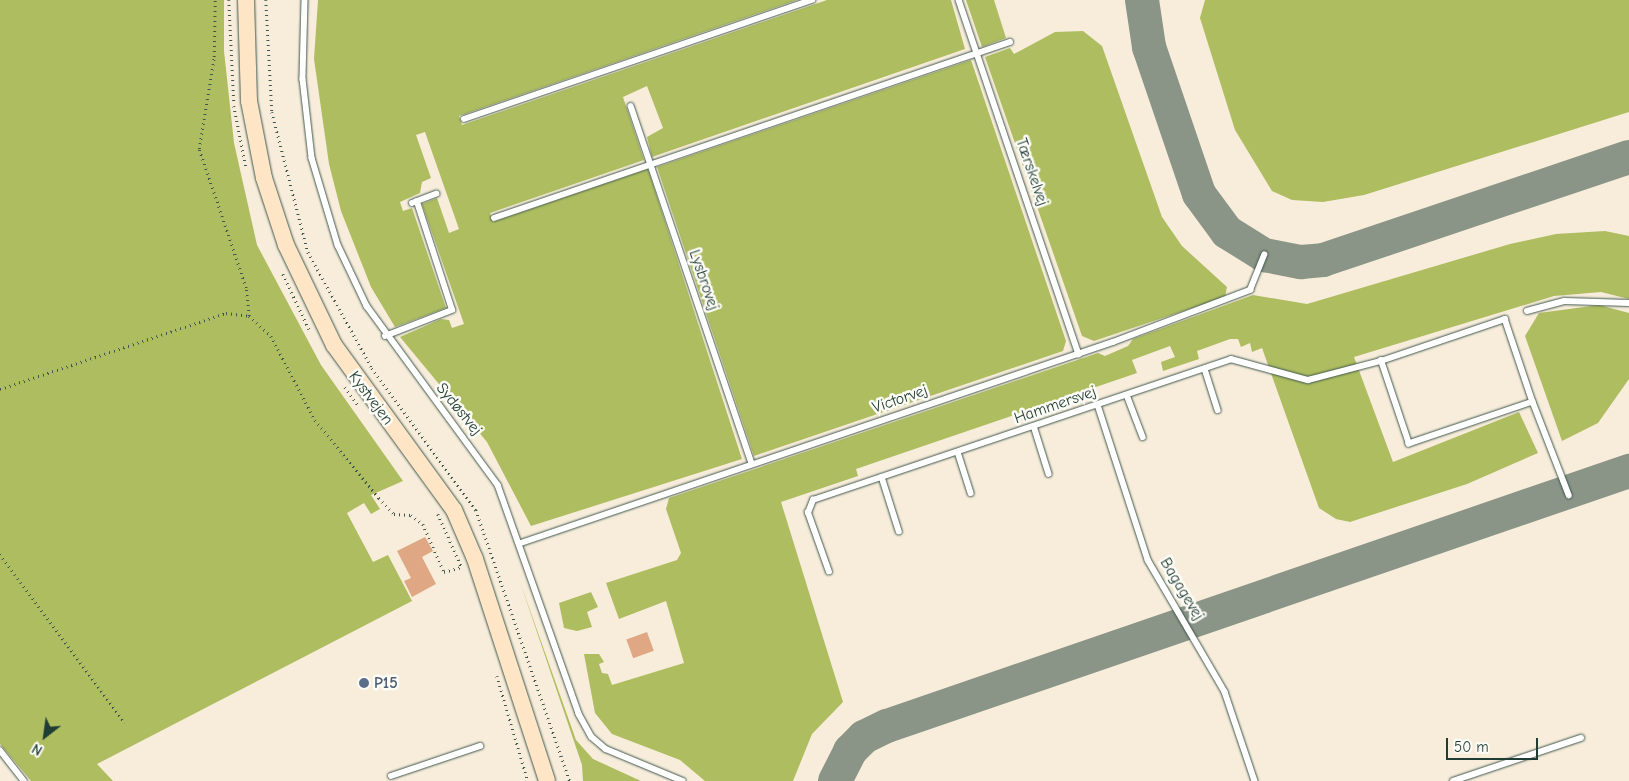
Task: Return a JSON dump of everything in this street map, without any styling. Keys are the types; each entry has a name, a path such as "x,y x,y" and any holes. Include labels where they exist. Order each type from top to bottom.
{"street":[{"name":"Kystvejen","path":"246,0 249,101 264,178 286,245 334,345 454,510 476,563 547,781"}],"lane":[{"name":"Sydøstvej","path":"305,0 303,79 312,158 338,245 385,336 484,462 521,543 579,714 592,737 606,749 683,781"},
{"path":"464,119 812,0"},
{"name":"Tærskelvej","path":"958,0 1079,354"},
{"path":"494,218 976,52 1010,42"},
{"name":"Lysbrovej","path":"631,106 752,463"},
{"path":"385,336 452,310 414,202 436,194"},
{"name":"Victorvej","path":"521,543 752,463 1079,354 1250,290 1264,255"},
{"path":"1527,311 1566,301 1629,303"},
{"name":"Hammersvej","path":"829,572 808,506 882,477 1231,360 1308,380 1381,361 1505,319 1533,402"},
{"path":"1381,361 1409,444 1533,402 1569,495"},
{"path":"1205,369 1218,410"},
{"path":"1127,395 1143,437"},
{"name":"Bagagevej","path":"1098,405 1148,560 1225,692 1255,781"},
{"path":"1034,426 1049,474"},
{"path":"958,452 971,493"},
{"path":"882,477 899,531"},
{"path":"1453,781 1581,738"},
{"path":"391,776 480,746"},
{"path":"0,750 24,781"}],"path":[{"path":"215,0 214,57 199,149 246,288 249,316"},
{"path":"266,0 272,112 308,252 372,368 476,510 570,781"},
{"path":"0,389 226,313 249,316 271,336 315,420 379,498 394,514 411,515 423,524 444,572 476,563"},
{"path":"0,554 125,723"}],"green space":[{"path":"0,0 224,0 224,51 234,143 257,245 321,365 403,481 371,495 380,509 371,514 364,503 347,513 373,562 388,555 412,601 97,764 113,781 31,781 0,744"},
{"path":"318,0 797,0 459,116 462,125 827,0 951,0 965,49 652,157 647,137 663,128 647,86 623,97 644,160 490,213 493,222 648,169 742,459 531,526 487,442 400,337 441,319 449,320 452,328 464,324 422,204 437,198 449,233 459,229 425,132 416,135 431,178 422,182 420,193 400,202 403,211 412,208 446,308 395,327 371,287 341,211 329,164 314,59"},
{"path":"966,0 994,0 1006,38 982,47"},
{"path":"1205,0 1629,0 1629,112 1364,195 1323,202 1292,200 1272,191 1235,130 1200,18"},
{"path":"1083,31 1102,46 1162,217 1182,246 1227,287 1225,297 1094,341 1082,336 985,57 1010,48 1014,54 1055,32"},
{"path":"971,60 1066,341 1063,351 754,456 657,167"},
{"path":"1605,231 1629,236 1629,299 1601,292 1554,296 1354,357 1393,462 1519,412 1538,453 1467,484 1350,522 1336,519 1319,508 1262,348 1252,352 1250,343 1241,347 1238,339 1230,339 1197,351 1199,359 1163,371 1161,362 1175,357 1170,346 1132,360 1137,373 856,469 858,476 781,502 843,702 812,734 793,781 705,781 680,760 612,734 595,713 584,654 599,654 604,662 599,664 602,673 608,674 612,685 684,663 666,601 619,619 606,583 677,560 681,553 666,509 669,498 1098,353 1105,356 1128,346 1133,339 1253,295 1307,304 1510,244 1556,234"},
{"path":"1599,305 1629,313 1629,379 1598,423 1562,441 1525,336 1539,313"},
{"path":"520,582 576,740 593,759 641,781 583,781 582,765"},
{"path":"591,592 598,607 587,612 592,627 577,631 564,628 559,603"}],"building":[{"path":"425,537 433,551 422,557 436,584 412,597 404,581 411,578 397,551"},
{"path":"647,632 654,651 633,658 626,640"}],"taxiway":[{"path":"1142,0 1149,47 1199,194 1227,232 1264,255 1301,262 1323,260 1629,157"},
{"path":"835,781 850,751 864,737 887,726 1629,471"}],"place":[{"name":"P15","path":"364,683"}]}
